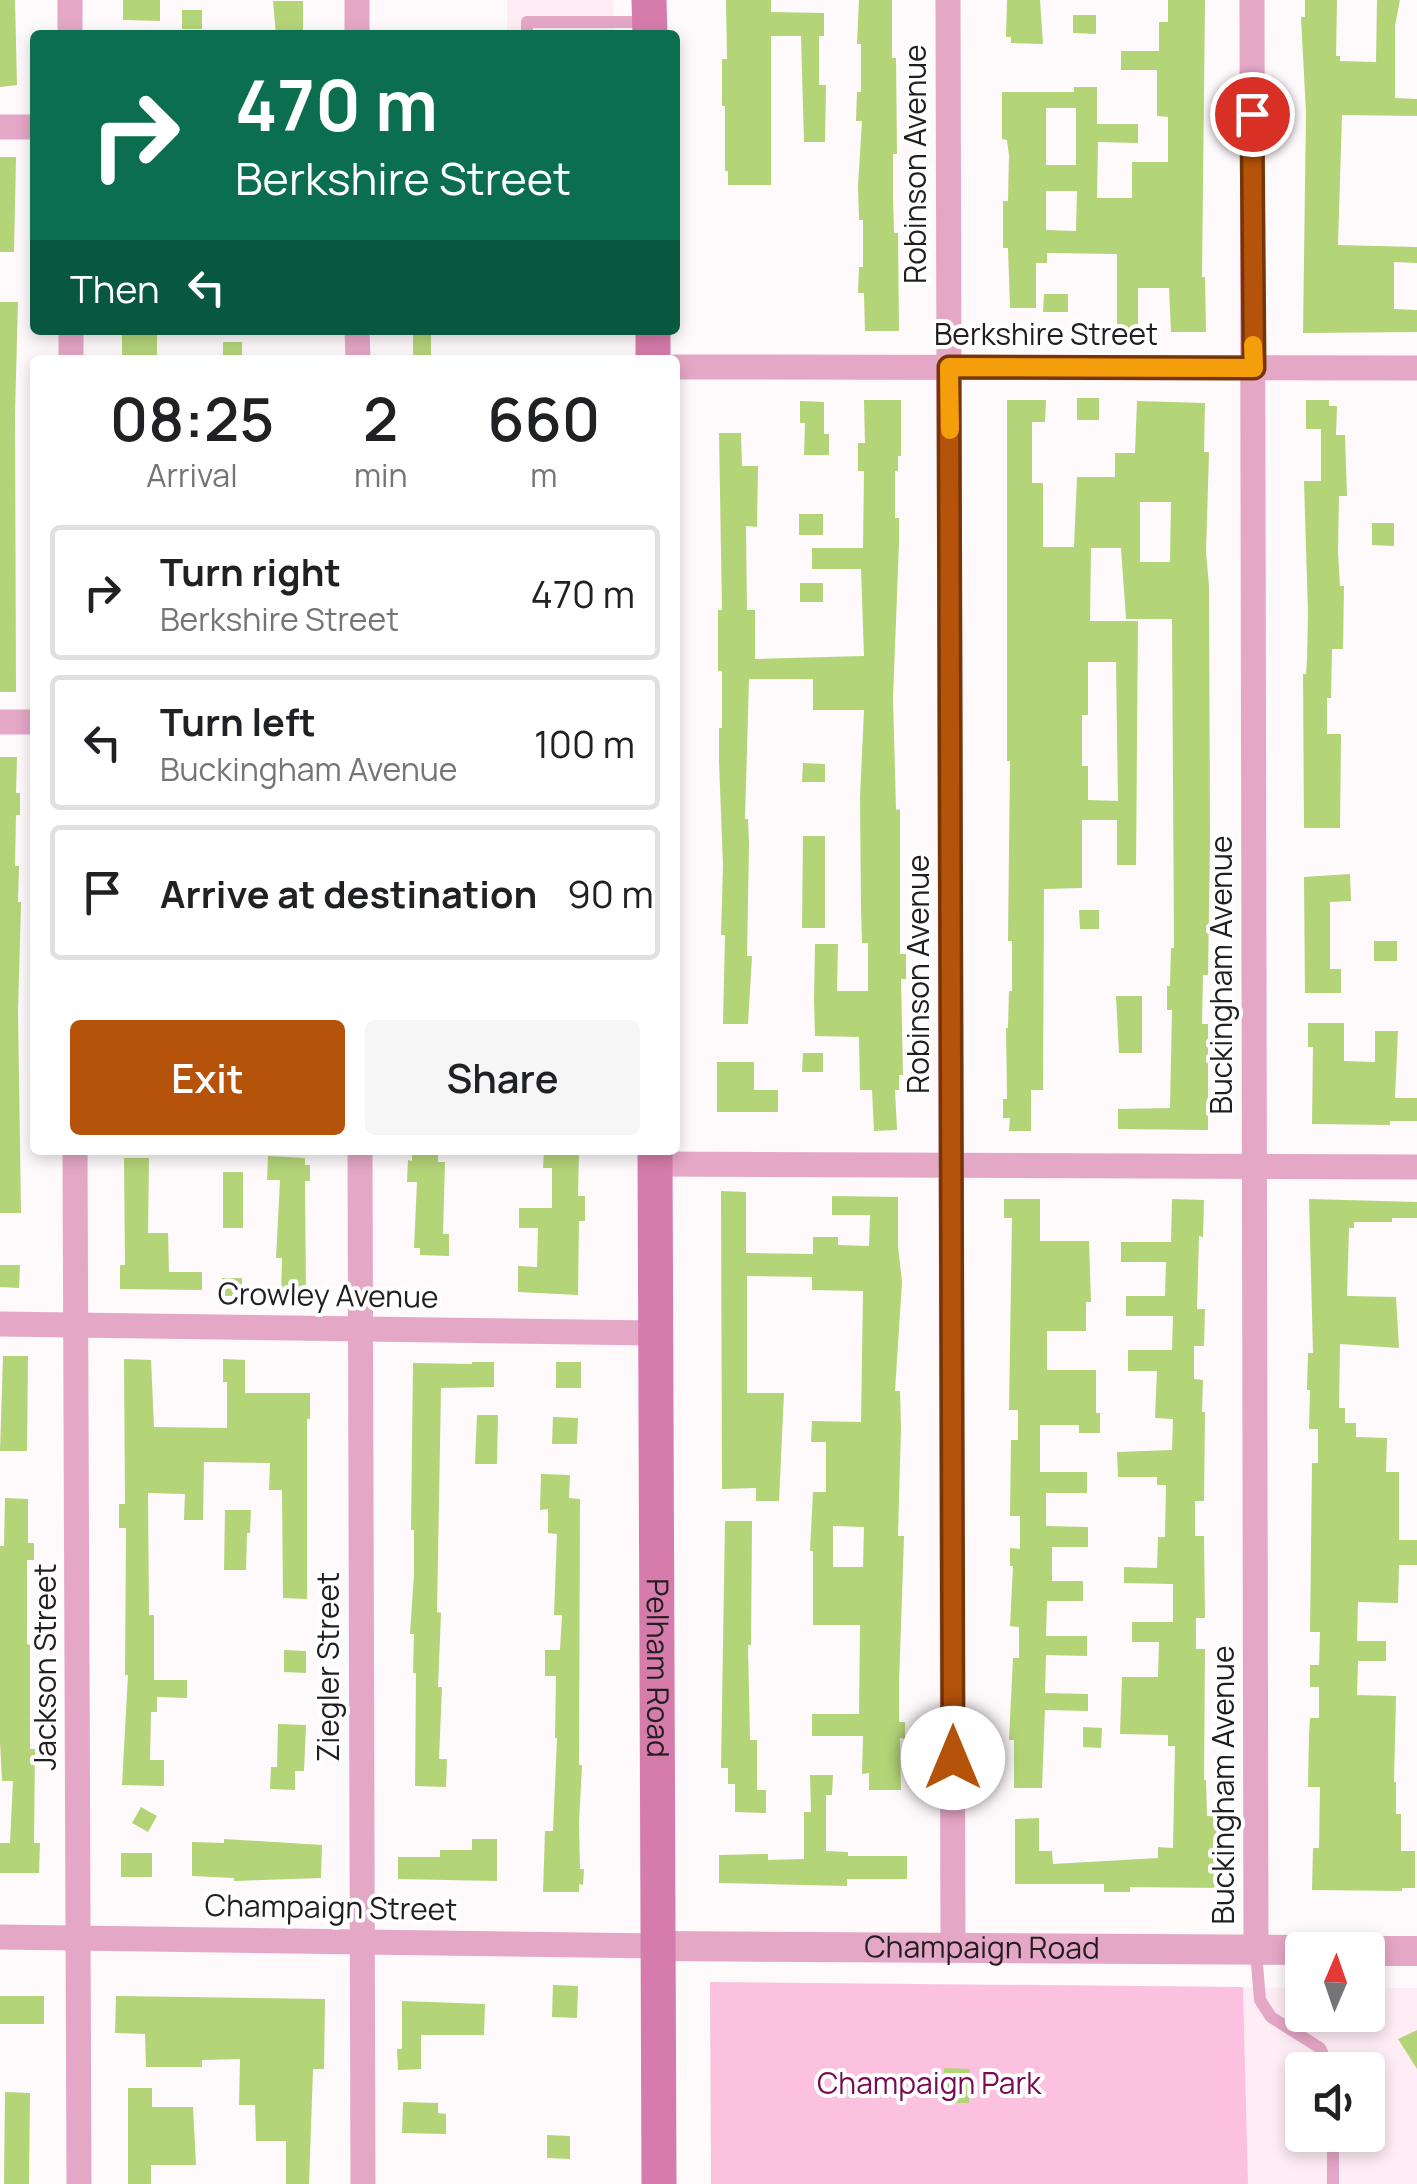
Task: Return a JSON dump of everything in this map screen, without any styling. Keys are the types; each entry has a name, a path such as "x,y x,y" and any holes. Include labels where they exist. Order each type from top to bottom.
{"main road":[{"name":"Pelham Road","path":"655,1157 659,2184"}],"street":[{"path":"70,0 70,30"},
{"path":"357,0 357,30"},
{"name":"Robinson Avenue","path":"948,0 953,1948"},
{"name":"Buckingham Avenue","path":"1252,0 1256,1950"},
{"path":"0,127 30,127"},
{"name":"Berkshire Street","path":"680,367 1417,368"},
{"path":"0,722 30,722"},
{"name":"Jackson Street","path":"76,1155 79,2184"},
{"name":"Ziegler Street","path":"360,1155 363,2184"},
{"path":"655,1157 952,1164 1417,1167"},
{"name":"Crowley Avenue","path":"0,1324 655,1333"},
{"name":"Champaign Street","path":"0,1936 660,1946"},
{"name":"Champaign Road","path":"660,1946 1285,1950"},
{"path":"1385,1951 1417,1951"}],"lane":[{"path":"527,30 527,22 649,19"},
{"path":"1256,1950 1260,2000 1271,2018 1322,2052"},
{"path":"1332,2152 1333,2184"}],"shaded area":[{"path":"507,0 613,0 615,30 507,30"},
{"path":"1243,1987 1285,1988 1285,2032 1385,2032 1385,1988 1417,1988 1417,2184 1248,2184"}],"green space":[{"name":"Champaign Park","path":"710,1982 1243,1987 1248,2184 711,2184"}],"building":[{"path":"0,0 15,0 17,85 0,87"},
{"path":"123,0 160,0 160,21 123,20"},
{"path":"726,0 771,0 771,12 824,13 824,36 819,36 819,85 826,85 825,142 804,142 801,36 771,36 771,185 728,185 722,106 722,59 727,59"},
{"path":"859,0 892,0 897,154 893,154 893,197 894,233 898,233 899,331 865,331 864,293 858,293 859,267 863,267 858,186 862,121 856,121 857,92 861,92"},
{"path":"1007,0 1040,0 1043,44 1011,43 1011,37 1006,37"},
{"path":"1168,0 1205,0 1202,277 1206,332 1171,332 1169,288 1138,288 1138,332 1117,331 1117,254 1047,253 1047,263 1036,263 1036,308 1010,308 1008,248 1003,248 1003,201 1008,201 1009,155 1007,140 1002,139 1002,92 1074,92 1074,87 1097,87 1097,124 1138,124 1138,143 1098,142 1097,198 1132,198 1132,162 1168,162 1168,117 1157,116 1157,70 1121,70 1121,51 1159,51 1159,22 1168,22","holes":["1046,108 1076,108 1076,165 1046,165","1046,191 1077,191 1076,231 1046,230"]},
{"path":"1305,0 1337,0 1336,56 1340,56 1340,61 1376,62 1377,0 1400,0 1395,26 1395,98 1417,99 1417,116 1342,115 1338,245 1417,247 1417,263 1394,262 1394,309 1417,310 1417,332 1303,333 1306,113 1301,17 1305,17"},
{"path":"273,1 303,1 303,30 276,30"},
{"path":"182,10 202,10 202,29 182,29"},
{"path":"1073,15 1096,15 1096,34 1073,33"},
{"path":"0,157 16,157 14,252 0,252"},
{"path":"1044,294 1068,294 1068,312 1043,312"},
{"path":"0,302 18,302 16,692 0,692"},
{"path":"122,335 157,335 157,355 122,355"},
{"path":"413,335 431,335 431,355 413,355"},
{"path":"223,342 242,342 242,355 223,355"},
{"path":"1077,398 1099,398 1099,420 1077,420"},
{"path":"864,400 901,400 901,456 895,471 899,543 893,698 896,810 900,809 900,954 906,954 906,979 901,979 903,1075 899,1075 899,1090 895,1090 897,1130 874,1131 872,1090 860,1090 859,1037 815,1036 814,999 815,944 838,944 837,991 868,991 868,943 862,943 861,907 864,710 813,710 813,679 749,679 745,819 749,844 747,956 752,956 748,1024 723,1024 725,935 721,935 719,433 741,433 742,466 758,466 757,527 746,526 747,610 755,610 755,659 864,656 861,569 812,569 812,548 863,548 864,471 858,471 858,443 865,443"},
{"path":"1007,400 1046,400 1045,422 1032,422 1032,483 1043,483 1043,547 1074,547 1077,477 1115,477 1115,453 1135,453 1137,401 1205,403 1204,452 1209,452 1206,552 1210,842 1208,975 1203,975 1202,1024 1208,1024 1208,1130 1118,1129 1118,1109 1170,1108 1172,1010 1167,1010 1167,986 1174,948 1172,619 1126,619 1121,548 1091,548 1090,621 1138,621 1136,865 1117,865 1117,820 1082,820 1082,888 1044,889 1043,1090 1031,1090 1031,1131 1009,1131 1010,1118 1003,1118 1003,1099 1007,1099 1006,1028 1012,991 1007,761","holes":["1140,502 1171,502 1170,562 1140,562","1088,662 1116,662 1118,801 1088,800 1088,766 1082,766 1082,715 1088,715"]},
{"path":"1306,400 1329,400 1329,406 1337,406 1336,435 1345,435 1347,496 1339,496 1338,552 1340,586 1344,586 1343,649 1332,649 1331,698 1327,698 1327,734 1341,734 1340,828 1304,828 1303,674 1308,613 1304,481 1321,481 1321,429 1306,429"},
{"path":"800,401 824,402 824,434 829,434 829,455 804,455 805,423 800,423"},
{"path":"799,514 823,514 823,535 799,535"},
{"path":"1372,523 1394,523 1394,546 1372,545"},
{"path":"800,583 823,583 823,602 800,602"},
{"path":"0,757 17,757 16,793 20,793 15,866 19,866 21,902 18,1012 21,1213 0,1213"},
{"path":"803,763 825,764 825,782 802,782"},
{"path":"803,836 825,836 825,928 802,928"},
{"path":"1350,874 1351,901 1330,902 1330,969 1341,969 1341,993 1305,993 1304,877"},
{"path":"1079,910 1099,910 1099,929 1080,929"},
{"path":"1374,941 1397,941 1397,961 1374,961"},
{"path":"1116,996 1142,996 1142,1053 1119,1053"},
{"path":"1308,1023 1344,1023 1344,1061 1375,1062 1375,1031 1398,1031 1395,1098 1417,1098 1417,1121 1390,1121 1390,1125 1312,1124 1313,1047 1308,1047"},
{"path":"803,1053 823,1053 823,1072 802,1072"},
{"path":"717,1062 754,1062 754,1090 778,1090 778,1112 717,1112"},
{"path":"412,1155 438,1155 438,1162 445,1162 443,1234 449,1234 449,1256 420,1255 420,1248 414,1248 417,1182 407,1182 408,1160 412,1161"},
{"path":"544,1155 579,1155 578,1196 585,1196 585,1221 579,1221 578,1295 518,1292 518,1266 537,1267 538,1228 519,1228 519,1208 552,1208 552,1168 543,1168"},
{"path":"268,1156 305,1158 305,1165 310,1165 310,1181 305,1181 306,1295 281,1295 282,1258 276,1258 280,1180 267,1180"},
{"path":"124,1158 149,1158 148,1233 168,1233 169,1272 202,1272 202,1290 120,1289 120,1265 125,1265"},
{"path":"223,1172 243,1172 243,1228 223,1228"},
{"path":"721,1191 746,1192 746,1253 813,1254 813,1237 838,1237 838,1245 869,1246 870,1215 832,1215 832,1196 898,1197 902,1282 895,1391 900,1391 901,1428 898,1536 904,1536 899,1722 905,1722 905,1739 900,1738 901,1790 869,1790 869,1773 862,1774 863,1736 812,1736 812,1714 859,1714 860,1625 813,1625 813,1492 826,1492 826,1442 811,1442 812,1421 861,1422 863,1291 812,1290 812,1277 747,1276 747,1393 784,1393 779,1501 756,1501 756,1488 722,1489","holes":["833,1526 864,1527 863,1567 833,1567"]},
{"path":"1004,1199 1040,1199 1040,1241 1089,1241 1091,1302 1086,1302 1086,1331 1047,1331 1047,1370 1096,1370 1100,1433 1079,1433 1079,1425 1040,1425 1040,1472 1087,1472 1087,1493 1046,1493 1046,1526 1088,1527 1088,1547 1052,1547 1052,1581 1083,1581 1083,1601 1047,1601 1046,1636 1087,1636 1087,1656 1046,1655 1045,1693 1088,1694 1088,1711 1045,1710 1042,1788 1014,1788 1014,1740 1009,1740 1013,1658 1019,1658 1019,1627 1010,1626 1010,1548 1020,1549 1020,1516 1010,1516 1011,1440 1018,1440 1018,1410 1009,1410 1012,1218 1004,1218"},
{"path":"1172,1199 1204,1200 1197,1309 1205,1309 1204,1346 1194,1346 1194,1379 1203,1380 1205,1412 1204,1501 1195,1501 1195,1536 1204,1536 1205,1618 1196,1618 1196,1649 1205,1649 1204,1780 1207,1816 1223,1817 1224,1888 1130,1887 1130,1892 1104,1892 1104,1884 1015,1884 1015,1819 1039,1818 1039,1851 1052,1851 1053,1864 1158,1858 1158,1847 1173,1848 1175,1746 1168,1746 1168,1735 1120,1734 1122,1677 1158,1677 1159,1642 1132,1642 1132,1622 1173,1622 1173,1584 1124,1583 1124,1567 1157,1568 1158,1537 1165,1537 1166,1485 1157,1485 1157,1477 1118,1477 1117,1452 1172,1450 1173,1419 1155,1418 1157,1371 1128,1371 1128,1350 1172,1350 1173,1316 1126,1316 1126,1296 1165,1296 1166,1262 1121,1262 1121,1242 1171,1242"},
{"path":"1309,1199 1417,1202 1417,1218 1354,1222 1354,1228 1349,1228 1347,1296 1396,1297 1399,1348 1340,1344 1339,1408 1345,1408 1345,1423 1356,1423 1356,1437 1387,1438 1386,1472 1399,1472 1399,1540 1417,1540 1417,1565 1399,1565 1398,1603 1358,1602 1357,1641 1386,1641 1386,1661 1358,1661 1357,1695 1396,1696 1396,1814 1401,1814 1401,1851 1415,1851 1415,1888 1402,1891 1312,1890 1313,1848 1319,1848 1320,1787 1308,1787 1310,1718 1319,1718 1319,1687 1310,1687 1310,1665 1319,1665 1320,1632 1310,1632 1312,1463 1318,1463 1318,1429 1309,1429 1307,1390 1308,1353 1313,1353"},
{"path":"0,1265 20,1265 19,1288 0,1287"},
{"path":"222,1278 242,1278 242,1296 222,1296"},
{"path":"3,1356 28,1356 27,1451 0,1451"},
{"path":"124,1359 151,1360 154,1427 227,1428 223,1359 245,1360 245,1393 310,1393 307,1599 283,1598 282,1490 269,1490 270,1463 204,1462 203,1520 184,1520 185,1494 148,1493 154,1680 187,1680 187,1698 157,1697 157,1712 151,1712 150,1760 164,1760 164,1786 122,1785 128,1675 126,1528 119,1528 119,1504 125,1504"},
{"path":"494,1362 494,1387 441,1388 437,1612 441,1613 439,1759 447,1759 446,1787 415,1786 416,1673 414,1634 410,1634 414,1574 413,1363"},
{"path":"556,1362 581,1362 581,1388 556,1388"},
{"path":"477,1415 498,1415 497,1464 475,1464"},
{"path":"553,1417 578,1418 577,1444 552,1444"},
{"path":"541,1474 570,1475 569,1498 580,1499 579,1823 580,1869 584,1869 579,1892 543,1892 545,1831 553,1831 557,1738 556,1676 545,1676 545,1650 560,1650 562,1615 554,1615 557,1534 548,1533 548,1509 540,1510"},
{"path":"5,1498 28,1499 28,1543 34,1543 34,1560 27,1560 27,1644 30,1749 35,1749 34,1843 40,1843 39,1873 0,1873 0,1843 10,1843 13,1781 2,1781 0,1742 0,1546 4,1546"},
{"path":"225,1510 251,1510 246,1570 224,1570"},
{"path":"725,1521 752,1521 750,1740 757,1740 757,1790 766,1790 766,1813 735,1812 735,1784 728,1784 728,1768 721,1768"},
{"path":"284,1650 306,1651 306,1673 284,1672"},
{"path":"278,1724 306,1725 304,1771 295,1771 295,1790 270,1789 271,1767 277,1767"},
{"path":"1083,1727 1102,1728 1101,1748 1083,1747"},
{"path":"810,1775 833,1775 832,1795 826,1795 826,1851 848,1852 848,1856 907,1856 907,1879 847,1879 847,1886 719,1883 719,1855 768,1854 768,1860 804,1859 804,1812 811,1812"},
{"path":"141,1807 157,1816 148,1832 132,1823"},
{"path":"224,1839 322,1845 321,1878 234,1881 192,1876 192,1842 224,1843"},
{"path":"472,1839 497,1839 497,1881 398,1879 398,1857 440,1857 440,1850 472,1850"},
{"path":"121,1853 152,1853 152,1877 121,1877"},
{"path":"553,1985 578,1986 577,2018 552,2017"},
{"path":"0,1996 44,1996 44,2024 0,2024"},
{"path":"116,1996 325,1999 324,2069 313,2069 309,2184 286,2184 286,2141 256,2141 255,2105 239,2105 240,2059 202,2060 202,2067 146,2067 145,2034 115,2033"},
{"path":"402,2001 485,2004 484,2035 421,2035 421,2069 398,2070"},
{"path":"1417,2030 1417,2069 1398,2039"},
{"path":"944,2068 970,2069 969,2103 943,2103"},
{"path":"128,2088 152,2088 152,2107 193,2107 196,2165 151,2165 151,2184 128,2184"},
{"path":"5,2092 30,2093 29,2184 4,2184"},
{"path":"403,2102 438,2103 438,2113 446,2114 446,2134 402,2133"},
{"path":"547,2135 570,2136 570,2159 547,2158"}],"slow traffic":[{"path":"950,430 949,367 1254,368 1253,345"}],"route":[{"path":"953,1758 949,367 1254,368 1252,114"}]}
